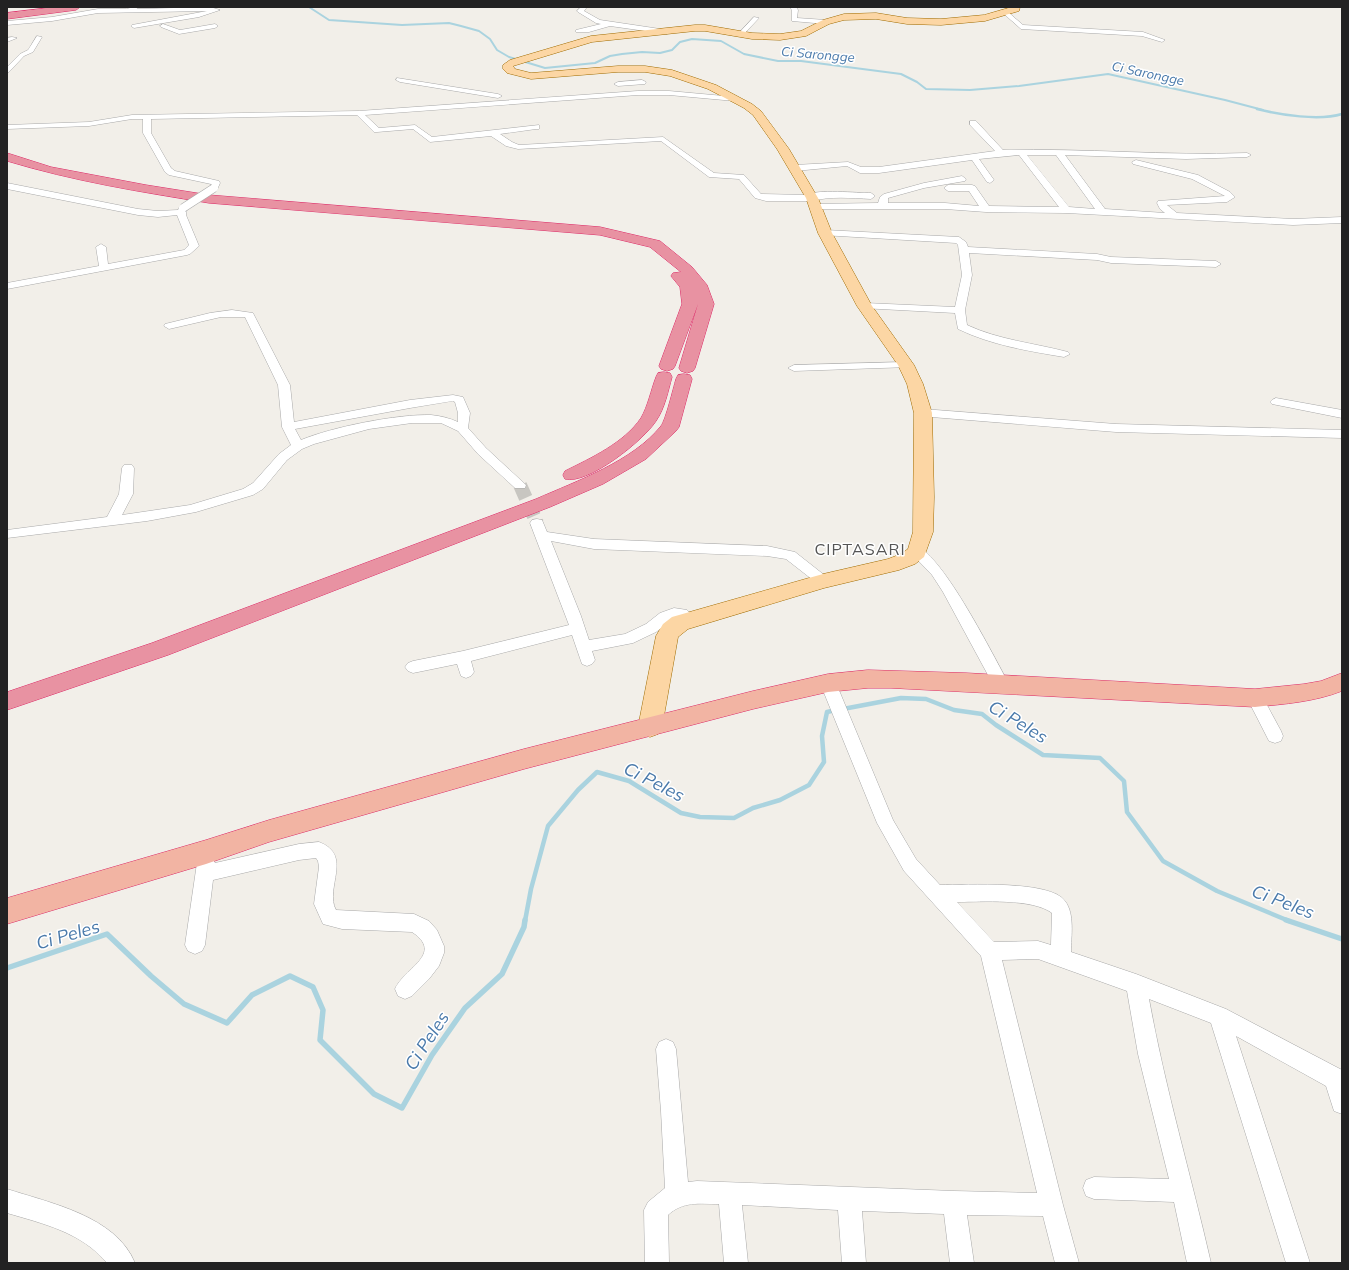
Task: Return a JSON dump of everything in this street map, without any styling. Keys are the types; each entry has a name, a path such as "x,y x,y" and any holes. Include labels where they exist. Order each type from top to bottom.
{"highway":[{"path":"7,12 46,7"},
{"path":"7,17 76,7"},
{"path":"7,157 49,170 146,189 209,199 600,231 655,244 687,270 700,284 706,304 670,427 640,455 596,480 543,503 160,649 7,700"},
{"path":"7,162 50,174 152,195 189,200 274,210 595,237 640,248 675,273 687,286 690,304 649,419 625,445 588,467 529,494 159,635 7,686"},
{"path":"7,911 206,862 269,830 418,788 778,694 835,701 861,680 891,679 1255,698 1304,693 1324,689 1342,682"}],"main road":[{"path":"650,727 667,636 675,626 688,619 823,581 892,565 917,552 923,532 923,413 915,384 906,364 865,306 825,233 813,200 783,149 757,113 748,106 707,85 672,73 640,69 611,79 524,76 517,70 525,62 571,48 576,43 596,39 705,28 741,34 773,37 796,35 809,31 826,22 844,17 883,16 912,22 942,22 976,19 1006,13 1016,9 1016,7"}],"street":[{"path":"126,11 140,7"},
{"path":"584,7 580,10 583,14 594,21 667,32"},
{"path":"793,7 795,14 793,19 826,22"},
{"path":"7,23 52,19 98,11 147,12 210,9 221,13 141,30"},
{"path":"1006,13 1021,27 1143,34 1162,40"},
{"path":"741,34 756,18"},
{"path":"134,26 190,19"},
{"path":"578,31 589,30 608,24"},
{"path":"163,26 179,32 215,26"},
{"path":"7,71 22,55 31,50 39,37"},
{"path":"611,79 642,82"},
{"path":"400,80 491,94 510,101"},
{"path":"546,91 585,88"},
{"path":"7,127 90,124 127,118 147,117 359,113 638,93 716,96 735,99"},
{"path":"359,113 377,130 415,127 430,140 536,127"},
{"path":"7,186 138,212 158,214 182,210 214,188 216,183 172,173 168,170 150,140 147,117"},
{"path":"973,123 1001,153"},
{"path":"493,133 509,144 518,147 663,139 712,175 741,177 760,197 766,198 813,200 880,206 945,206 986,209 1066,210 1293,222 1342,220"},
{"path":"795,168 848,164 860,170 879,170 1001,153 1021,152 1187,158 1247,155"},
{"path":"1021,152 1066,210"},
{"path":"1060,153 1103,213"},
{"path":"1084,154 1135,162 1186,174 1200,179 1231,197 1161,203 1163,207 1174,215"},
{"path":"974,157 990,180"},
{"path":"880,206 884,204 884,198 887,196 934,183 962,179"},
{"path":"924,186 936,188 972,188 986,209"},
{"path":"813,200 828,195 871,196"},
{"path":"7,286 180,254 192,249 194,246 182,210"},
{"path":"825,233 958,240 962,243 967,275 960,310 960,324 966,330 1024,347 1064,354"},
{"path":"101,247 104,267"},
{"path":"963,250 1096,257 1111,260 1216,264"},
{"path":"865,306 960,310"},
{"path":"170,326 232,312 244,312 249,315 284,385 288,427 298,446"},
{"path":"794,368 906,364"},
{"path":"288,427 410,404 459,398 465,409 465,420 462,428"},
{"path":"1276,402 1342,414"},
{"path":"923,413 1116,428 1342,434"},
{"path":"7,534 112,521 191,509 248,492 258,486 283,457 298,446 315,438 411,420 442,420 462,428 482,450 520,485"},
{"path":"112,521 126,494 128,468"},
{"path":"688,619 682,614 674,613 665,617 651,628 628,639 585,654 574,616 539,529 594,544 767,551 790,555 823,581"},
{"path":"917,552 937,572 949,590 1001,684"},
{"path":"413,667 463,657 577,628"},
{"path":"463,657 466,672"},
{"path":"1255,698 1275,736"},
{"path":"835,701 886,823 910,865 990,952 1051,1205 1067,1263"},
{"path":"195,945 206,862 319,850 327,857 328,867 323,904 330,918 342,920 414,923 422,927 434,943 436,952 432,960 405,989"},
{"path":"935,893 1029,895 1047,899 1058,906 1061,912 1061,958"},
{"path":"990,952 1038,950 1136,984 1219,1016 1338,1080 1342,1103"},
{"path":"1136,984 1148,1054 1183,1191 1199,1263"},
{"path":"1219,1016 1298,1263"},
{"path":"666,1049 672,1111 677,1194"},
{"path":"1094,1188 1183,1191"},
{"path":"657,1263 656,1210 668,1198 677,1194 697,1192 954,1203 1051,1205"},
{"path":"729,1194 736,1263"},
{"path":"849,1198 854,1263"},
{"path":"7,1201 73,1222 106,1243 123,1263"},
{"path":"954,1203 962,1263"}],"waterway":[{"name":"Ci Sarongge","path":"309,7 329,20 402,25 449,23 461,26 479,31 490,39 497,50 509,57 545,68 595,63 610,56 622,54 642,52 660,53 672,50 680,42 692,39 721,41 744,54 778,61 801,61 901,74 917,82 926,89 970,90 1019,86 1108,74 1263,110"},
{"name":"Ci Sarongge","path":"1257,109 1288,115 1311,117 1342,114"},
{"name":"Ci Peles","path":"843,709 901,698 926,699 954,710 982,714 996,725 1043,755 1100,758 1124,781 1127,812 1163,861 1217,891 1289,921"},
{"name":"Ci Peles","path":"525,921 531,889 548,826 578,790 597,772 629,781 681,813 700,817 734,818 753,808 780,800 809,785 824,762 822,736 827,712 836,710"},
{"name":"Ci Peles","path":"7,968 107,934 151,976 184,1004 227,1023 252,995 290,976 313,987 323,1010 320,1040 374,1094 402,1108 432,1055 465,1008 502,974 524,927 525,920"},
{"name":"Ci Peles","path":"1286,920 1342,939"}],"tunnel":[{"path":"520,485 537,523"}],"district":[{"name":"CIPTASARI","path":"860,549"}]}
